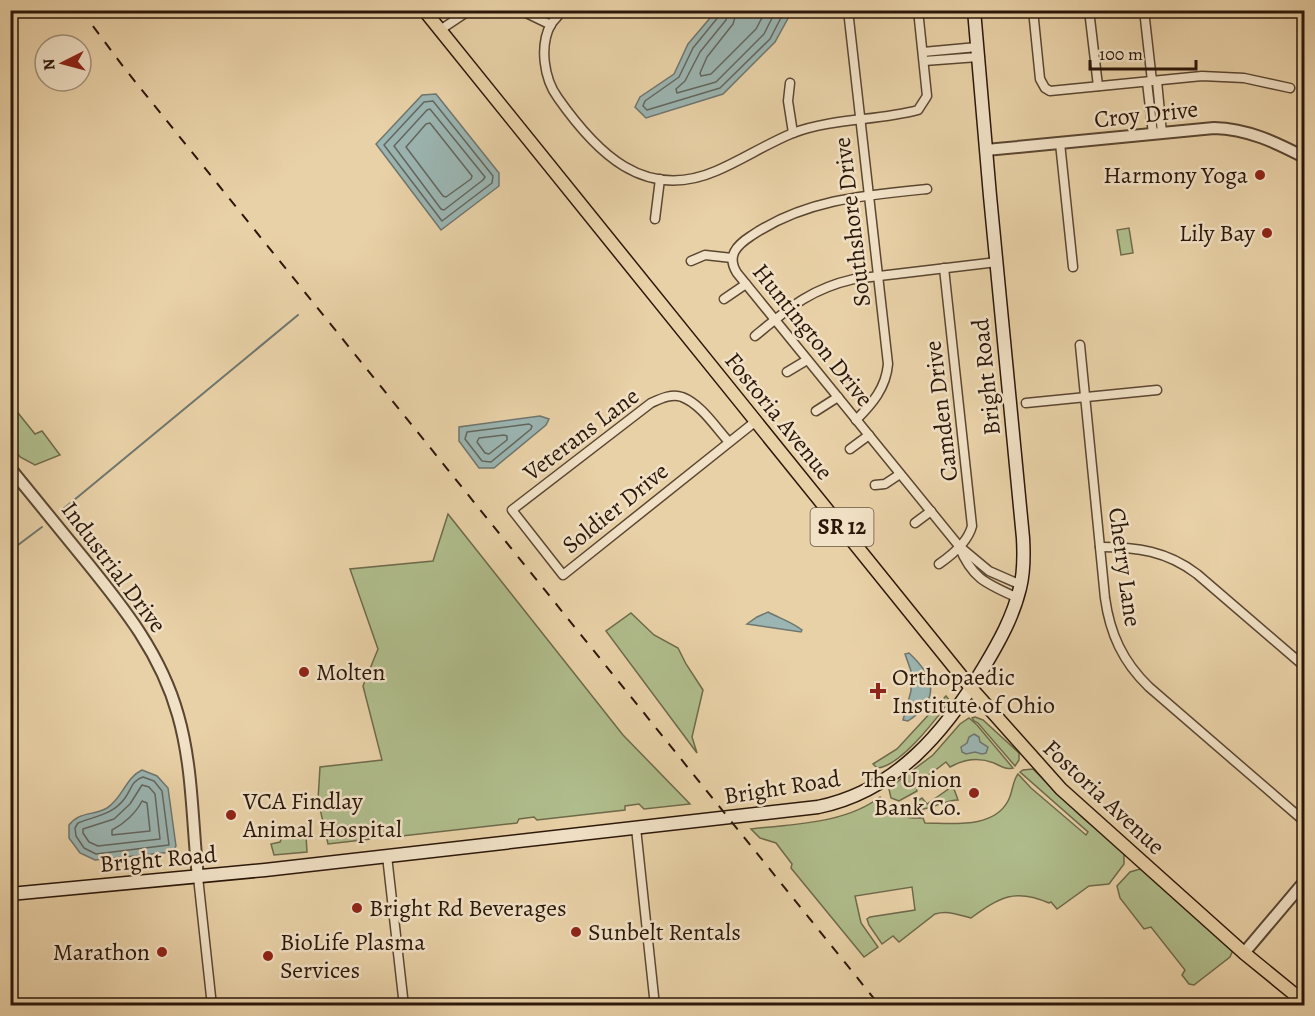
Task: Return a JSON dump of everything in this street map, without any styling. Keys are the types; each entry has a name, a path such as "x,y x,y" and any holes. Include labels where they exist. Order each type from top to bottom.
{"main road":[{"name":"Fostoria Avenue","path":"424,10 971,688 1060,789 1244,953 1305,1002"},
{"name":"Bright Road","path":"10,894 198,877 818,807 854,797 902,767 926,746 947,723 971,688 1000,638 1019,592 1023,538 974,10"}],"street":[{"path":"440,30 471,10"},
{"path":"520,10 551,25"},
{"path":"563,10 551,25 546,45 545,66 556,95 607,156 634,172 660,179 686,179 706,174 793,133 811,128 916,110 921,107 927,96 918,10"},
{"name":"Southshore Drive","path":"848,10 879,276 887,369 876,398 856,420"},
{"path":"1033,10 1040,79 1045,88 1055,92 1202,76 1228,76 1290,88"},
{"path":"1089,10 1098,87"},
{"path":"1144,10 1158,133"},
{"path":"923,56 977,52"},
{"path":"790,82 788,101 793,133"},
{"name":"Croy Drive","path":"986,150 1214,128 1236,130 1267,138 1305,157"},
{"path":"1060,143 1072,267"},
{"path":"655,219 660,179"},
{"name":"Huntington Drive","path":"927,189 832,201 787,216 741,242 732,258 734,268 959,546 988,571 1019,592"},
{"path":"691,261 705,255 732,258"},
{"path":"755,336 794,304 823,288 854,279 997,262"},
{"name":"Camden Drive","path":"944,268 972,515 971,531 959,546"},
{"path":"724,299 746,284"},
{"name":"Cherry Lane","path":"1080,345 1107,614 1115,640 1128,663 1149,687 1305,821"},
{"path":"787,372 807,360"},
{"path":"1026,404 1157,390"},
{"name":"Veterans Lane","path":"512,510 651,403 663,398 681,396 696,406 729,442"},
{"path":"816,411 838,397"},
{"name":"Soldier Drive","path":"512,510 563,575 756,421"},
{"path":"850,449 869,435"},
{"name":"Industrial Drive","path":"10,468 122,606 146,641 161,669 178,714 185,745 198,877"},
{"path":"875,485 885,484 900,474"},
{"path":"915,523 931,511"},
{"path":"939,564 951,556 959,546"},
{"path":"1100,547 1150,550 1180,562 1305,666"},
{"path":"636,828 656,1005"},
{"path":"387,856 404,1005"},
{"path":"198,877 212,1005"},
{"path":"1244,953 1305,882"}],"green space":[{"path":"1129,228 1133,253 1121,255 1117,230"},
{"path":"10,403 35,434 42,431 60,455 35,465 20,457 11,445"},
{"path":"448,514 623,735 690,804 644,809 639,804 625,806 625,810 537,820 534,817 519,819 517,823 393,837 389,834 374,835 371,839 328,844 318,800 320,767 382,760 363,686 378,649 350,569 433,561"},
{"path":"631,613 654,635 678,648 703,690 692,737 697,753 606,631"},
{"path":"946,696 950,701 907,751 886,766 877,768 873,764 897,749"},
{"path":"969,718 1013,768 1005,768 983,760 961,762 950,767 946,762 916,785 917,791 899,801 891,798 889,789 933,755 960,724"},
{"path":"972,718 983,720 1019,753 1019,760 1015,766 974,721"},
{"path":"1033,769 1082,817 1124,853 1124,864 1109,884 1089,886 1057,909 1051,902 1017,896 999,900 971,918 949,913 935,914 899,942 893,936 882,944 867,919 915,910 912,887 855,896 861,923 878,947 864,957 791,868 792,864 776,843 760,838 751,829 835,818 866,806 880,797 889,808 898,814 909,818 923,818 925,823 982,820 1001,810 1010,798 1018,774 1086,835 1088,832 1020,772"},
{"path":"950,788 954,789 958,800 925,809 912,809 912,804 922,798 927,804"},
{"path":"303,832 306,835 307,852 274,855 271,844 280,842 283,834"},
{"path":"1140,869 1233,950 1230,957 1194,985 1189,984 1182,975 1185,970 1151,927 1144,929 1120,898 1117,886 1130,872"}],"water":[{"path":"716,11 792,11 775,42 723,94 646,118 635,107 640,97 674,74 688,44"},
{"path":"436,94 499,173 499,186 441,230 376,144 422,95"},
{"path":"540,416 549,419 546,425 494,468 479,468 459,441 459,427"},
{"path":"768,612 794,625 802,630 801,632 747,624"},
{"path":"909,653 924,671 931,688 926,704 908,721 903,720 911,691 911,671 905,654"},
{"path":"974,734 988,747 986,753 966,754 962,752 961,747"},
{"path":"142,770 157,776 168,788 176,846 172,852 95,860 80,853 69,838 69,825 82,816 107,808 117,799 132,778"}],"waterway":[{"path":"62,510 298,315"},
{"path":"10,551 42,527"}],"railway":[{"path":"81,10 125,69 880,1006"}],"place":[{"name":"Harmony Yoga","path":"1260,175"},
{"name":"Lily Bay","path":"1267,233"},
{"name":"Molten","path":"304,672"},
{"name":"Orthopaedic Institute of Ohio","path":"878,691"},
{"name":"The Union Bank Co.","path":"974,793"},
{"name":"VCA Findlay Animal Hospital","path":"231,815"},
{"name":"Bright Rd Beverages","path":"357,908"},
{"name":"Sunbelt Rentals","path":"576,932"},
{"name":"Marathon","path":"162,952"},
{"name":"BioLife Plasma Services","path":"268,956"}]}
